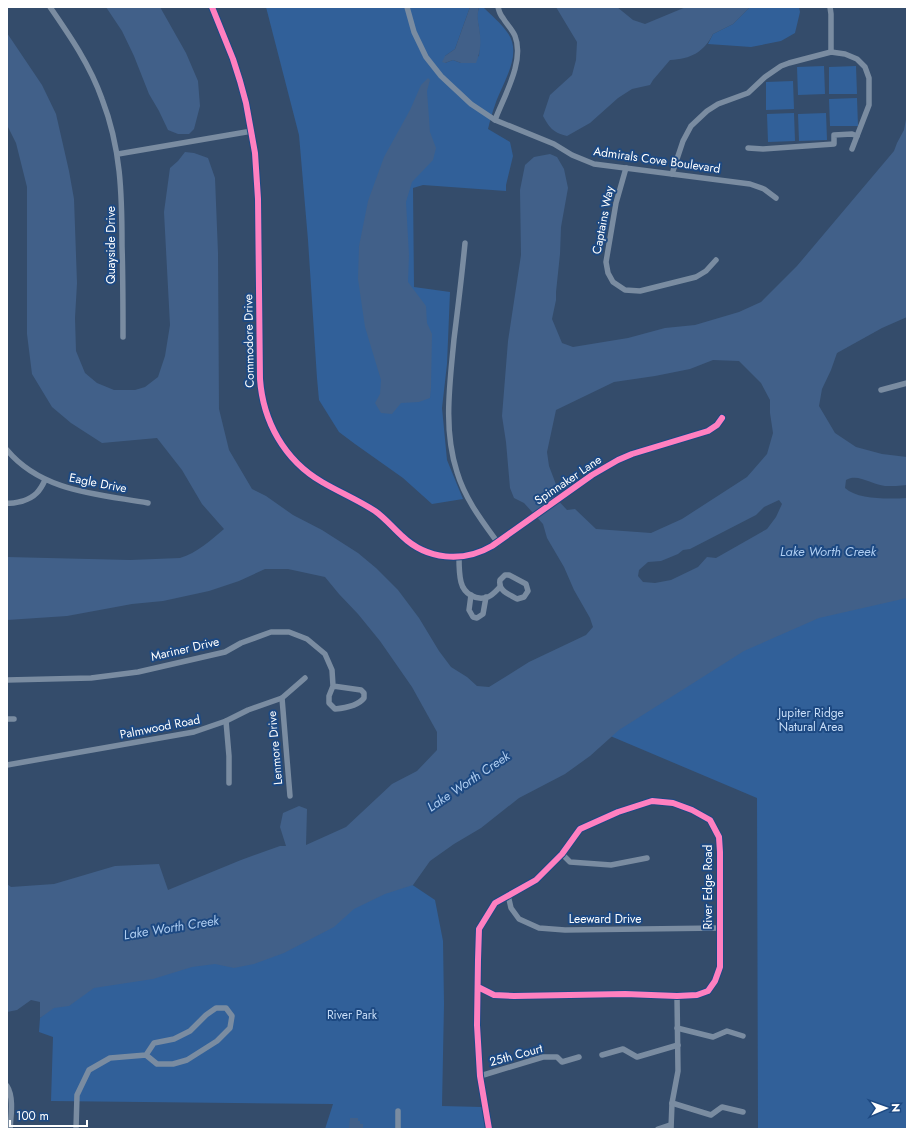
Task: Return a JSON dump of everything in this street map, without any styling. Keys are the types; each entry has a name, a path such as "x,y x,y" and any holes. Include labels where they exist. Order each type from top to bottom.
{"street":[{"name":"Quayside Drive","path":"50,7 80,52 95,81 109,117 118,154 122,197 123,337"},
{"name":"Commodore Drive","path":"212,7 240,81 252,130 258,199 260,379 262,397 270,424 284,448 315,478 376,512 402,536 419,549 439,556 459,557 476,554 498,543"},
{"name":"Admirals Cove Boulevard","path":"407,7 419,45 432,65 441,76 471,104 495,120 554,144 583,160 602,166 750,184 764,189 776,198"},
{"path":"495,120 516,66 518,52 517,44 512,31 502,18 498,7"},
{"path":"830,7 831,52"},
{"path":"672,174 683,141 691,126 707,111 718,104 748,93 765,76 781,66 831,52 845,54 857,59 865,67 869,78 869,105 852,149"},
{"path":"118,154 252,130"},
{"path":"748,148 763,149 834,144 834,135 852,134 857,136"},
{"name":"Captains Way","path":"626,168 616,203 606,262 608,273 613,282 625,290 640,291 696,277 706,271 716,260"},
{"path":"465,242 450,377 448,419 449,434 453,459 464,490 480,518 498,543"},
{"path":"881,390 907,383"},
{"name":"Spinnaker Lane","path":"498,543 592,475 618,460 642,451 708,431 722,418"},
{"name":"Eagle Drive","path":"7,450 20,463 45,480 70,489 148,503"},
{"path":"7,503 16,503 34,496 39,491 45,480"},
{"path":"459,557 461,583 464,589 471,596 478,598 493,594 500,587 500,580 502,577 509,575 526,584 528,591 524,597 517,599 500,587"},
{"path":"471,596 470,614 477,618 483,614 486,597"},
{"name":"Mariner Drive","path":"7,680 91,678 138,672 225,652 241,643 271,632 288,632 307,639 325,654 332,670 333,686 329,696 329,703 335,709 345,708 361,701 364,698 364,693 361,690 333,686"},
{"name":"Palmwood Road","path":"7,765 194,732 226,721 248,710 282,698 304,678"},
{"name":"Lenmore Drive","path":"282,698 290,796"},
{"path":"7,719 14,719"},
{"path":"226,721 229,783"},
{"name":"River Edge Road","path":"478,987 494,995 514,996 645,994 677,996 697,995 708,991 715,981 720,967 719,837 710,820 692,810 673,803 652,801 618,812 580,829 562,854 536,880 495,903 479,929 478,960 477,1025 480,1076 489,1129"},
{"path":"562,854 570,862 611,865 647,858"},
{"name":"Leeward Drive","path":"508,895 511,908 519,919 539,928 565,930 719,928"},
{"path":"658,1129 671,1127 672,1103 678,1071 677,996"},
{"path":"76,1129 77,1095 88,1070 110,1058 146,1055 158,1064 173,1064 187,1060 217,1041 230,1028 232,1016 226,1008 216,1008 206,1015 190,1031 174,1039 154,1044 146,1055"},
{"path":"677,1028 713,1037 727,1031 743,1036"},
{"path":"602,1055 623,1049 637,1057 678,1045"},
{"name":"25th Court","path":"480,1076 543,1057 558,1057 562,1062 579,1057"},
{"path":"7,1086 10,1090 11,1100 10,1129"},
{"path":"672,1103 712,1115 722,1107 743,1112"},
{"path":"398,1111 398,1129"}],"green space":[{"path":"266,7 470,7 455,49 445,56 445,63 453,60 461,63 479,56 480,36 477,16 479,7 483,7 499,22 512,41 513,59 495,105 488,129 510,142 513,156 506,191 423,185 413,188 414,287 450,292 447,364 442,408 447,460 463,499 432,504 403,478 339,432 319,400 299,135"},
{"path":"750,7 799,7 800,12 795,33 781,41 751,47 708,44 713,34 733,24"},
{"path":"824,66 825,94 798,95 797,67"},
{"path":"856,66 857,94 829,94 829,67"},
{"path":"793,81 794,109 766,110 766,82"},
{"path":"857,98 858,126 830,126 829,99"},
{"path":"794,113 795,141 768,142 767,114"},
{"path":"826,113 827,140 799,141 798,114"},
{"name":"Jupiter Ridge Natural Area","path":"907,591 907,1129 758,1129 757,798 608,735 767,635 887,592"},
{"name":"River Park","path":"408,882 435,900 443,941 444,1004 442,1106 482,1107 486,1129 325,1129 333,1104 51,1101 53,1037 39,1032 40,1018 54,1006 95,986 347,910"}],"water":[{"path":"106,7 160,7 186,53 198,81 200,106 194,129 189,134 178,134 168,130 149,94 122,31"},
{"path":"470,7 479,7 478,18 480,45 476,63 461,63 453,60 445,63 442,62 445,56 455,49"},
{"path":"556,7 617,7 633,20 645,24 686,7 750,7 733,24 713,34 701,50 684,58 670,60 650,85 632,89 618,98 590,123 567,136 552,129 543,116 550,95 572,75 576,60 577,42"},
{"name":"Lake Worth Creek","path":"7,33 42,85 56,114 69,171 74,199 77,283 75,318 76,351 85,373 97,383 114,390 135,390 145,387 158,377 165,356 170,325 164,212 170,168 185,152 194,153 208,158 215,178 218,253 219,409 229,450 252,489 266,496 293,515 322,530 358,553 376,568 398,590 419,618 439,651 451,667 467,677 477,686 489,687 529,662 586,635 593,627 590,618 574,590 564,567 547,538 543,524 524,503 514,498 510,488 502,416 508,341 521,255 520,190 525,165 534,157 550,154 557,157 564,169 568,188 561,227 556,300 552,319 562,343 573,347 628,338 665,328 695,325 739,312 761,302 797,266 894,151 904,130 907,114 907,317 882,328 837,353 822,389 819,406 835,433 856,447 882,454 907,457 907,485 885,486 851,478 846,480 845,488 858,495 866,497 907,498 907,598 819,618 744,651 619,730 590,756 565,774 519,798 481,828 454,844 430,861 413,885 385,894 354,909 334,927 284,953 254,964 234,968 215,964 192,967 153,979 94,988 69,1006 54,1008 40,1018 40,1002 31,1000 17,1010 7,1012 7,884 11,887 54,884 115,866 159,864 168,890 241,860 280,846 286,846 280,827 283,813 299,806 307,809 306,845 346,827 392,784 417,771 437,750 437,732 412,687 380,641 325,577 288,569 265,569 239,581 209,591 163,601 132,604 67,616 7,620 7,557 130,560 180,558 198,550 224,529 202,504 182,470 157,438 102,443 71,423 52,407 32,374 27,334 27,187 16,143 7,125","holes":["713,360 739,361 761,383 770,400 773,433 767,454 747,477 682,519 651,533 596,529 575,509 567,510 554,496 557,487 549,466 547,452 556,410 614,382 690,369","779,500 782,504 776,517 767,529 716,558 707,557 698,567 671,580 655,583 643,582 638,576 639,570 648,562 661,561 678,554 683,550 690,549 756,515 764,507"]},
{"path":"428,78 430,80 427,91 430,132 436,148 433,160 412,182 406,202 409,255 408,282 426,306 427,323 432,334 430,398 419,402 401,403 392,414 381,413 375,403 380,394 381,380 365,327 358,279 359,246 368,201 384,157 410,110 421,85"},
{"path":"350,1118 358,1118 360,1124 363,1124 363,1129 349,1129"}],"cycle path":[{"path":"212,7 233,59 240,81 246,103 255,153 258,199 260,379 262,395 271,424 278,438 286,451 309,473 322,482 375,511 412,544 434,554 457,557 469,555 492,546 592,475 618,460 632,454 708,431 717,425 722,418"},
{"path":"478,987 494,995 514,996 625,994 677,996 697,995 708,991 715,981 720,967 719,837 710,820 692,810 673,803 652,801 618,812 580,829 562,854 536,880 495,903 479,929 478,960 477,1025 480,1076 489,1129"}]}
